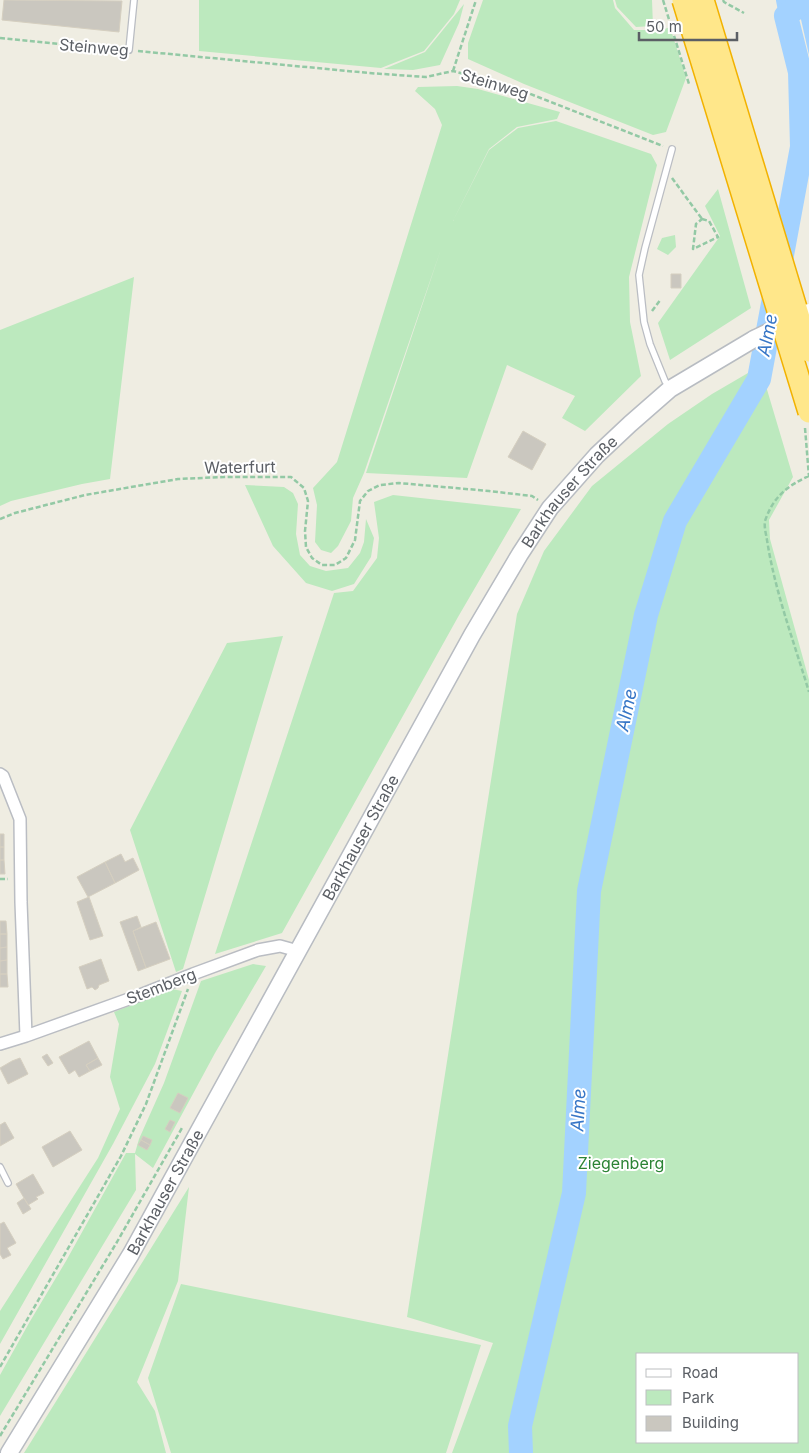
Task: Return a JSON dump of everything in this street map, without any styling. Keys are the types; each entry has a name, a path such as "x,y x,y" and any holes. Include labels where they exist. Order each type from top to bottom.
{"highway":[{"path":"683,0 807,418"},
{"path":"703,0 809,351"}],"street":[{"name":"Barkhauser Straße","path":"8,1453 131,1254 472,635 545,515 597,455 670,389 754,339 809,312"},
{"path":"0,774 3,776 20,819 20,894 26,1036"},
{"name":"Stemberg","path":"0,1044 140,995 258,950 280,946 298,951"}],"lane":[{"path":"129,50 134,0"},
{"path":"670,389 665,381 644,322 639,275 672,149"},
{"path":"0,1167 8,1182"}],"path":[{"path":"453,72 476,0"},
{"path":"663,0 689,84"},
{"path":"724,0 724,2 744,13"},
{"name":"Steinweg","path":"0,38 368,73 426,77 453,72 510,86 672,149"},
{"path":"665,173 671,175 702,219 709,221 718,237 693,250 696,224 702,219"},
{"path":"807,418 809,476 792,484 775,499 764,523 778,591 809,692"},
{"name":"Waterfurt","path":"0,519 15,513 85,495 178,479 291,477 304,488 308,502 304,530 306,547 312,558 322,565 335,565 346,558 356,540 360,501 368,491 380,484 399,483 489,491 532,496 540,501"},
{"path":"0,1367 121,1156 146,1104 185,1002 193,974"},
{"path":"0,1436 117,1242 187,1120"}],"green space":[{"path":"199,0 460,0 454,14 424,51 381,68 199,51"},
{"path":"483,0 613,0 615,8 634,30 662,30 670,27 686,78 666,132 653,135 524,84 468,59 468,43"},
{"path":"615,0 652,0 653,26 636,27 617,7"},
{"path":"464,4 459,23 440,65 413,70 384,69 425,52"},
{"path":"457,86 478,89 560,112 557,119 517,127 489,149 453,221 489,150 518,128 556,121 651,154 657,165 629,277 630,322 641,376 585,431 562,418 575,396 507,365 467,478 366,473 441,249 364,473 353,498 351,521 338,546 331,553 321,550 315,542 317,505 313,488 337,462 442,125 435,109 415,91 418,87"},
{"path":"718,189 751,308 670,360 658,323 720,236 705,206"},
{"path":"675,235 676,247 668,255 657,249 662,238"},
{"path":"134,277 110,479 11,501 0,506 0,330"},
{"name":"Ziegenberg","path":"760,366 793,477 769,520 770,539 809,680 809,1453 452,1453 493,1343 407,1317 517,614 544,551 592,486 668,424 712,394"},
{"path":"245,485 284,487 293,493 298,504 296,534 300,555 310,566 326,571 348,568 360,553 364,542 366,519 374,538 371,557 354,584 332,591 306,583 273,546"},
{"path":"393,495 521,509 458,617 282,933 215,954 334,593 353,591 377,558 379,538 374,502"},
{"path":"283,636 183,969 176,972 130,830 227,643"},
{"path":"253,964 266,966 215,1053 153,1168 135,1154 136,1190 0,1416 0,1375 126,1153 135,1153 139,1139 164,1083 201,981"},
{"path":"172,989 182,991 155,1064 113,1144 0,1344 0,1311 98,1158 120,1109 110,1077 119,1024 114,1012"},
{"path":"189,1187 178,1281 137,1382 155,1411 166,1453 24,1453"},
{"path":"181,1284 481,1345 446,1453 171,1453 148,1378"}],"water":[{"path":"797,0 809,0 809,55 798,6"}],"building":[{"path":"4,0 122,1 119,32 2,20"},
{"path":"671,274 681,274 681,288 671,288"},
{"path":"523,431 546,444 532,470 508,457"},
{"path":"0,834 4,834 4,847 0,847"},
{"path":"0,847 4,847 4,860 0,860"},
{"path":"121,854 125,862 133,858 139,870 115,883 105,862"},
{"path":"0,860 4,860 5,874 0,874"},
{"path":"105,862 115,883 88,897 77,877"},
{"path":"89,897 103,936 90,940 77,902"},
{"path":"137,916 141,927 133,931 146,968 138,971 120,922"},
{"path":"0,921 6,921 7,934 0,934"},
{"path":"156,922 170,959 146,968 133,931"},
{"path":"0,934 7,934 7,947 0,948"},
{"path":"7,947 7,960 0,961 0,948"},
{"path":"101,959 109,981 99,985 95,990 92,987 87,989 79,967"},
{"path":"7,960 7,974 0,974 0,961"},
{"path":"0,974 7,974 8,987 0,987"},
{"path":"89,1041 98,1058 86,1065 90,1071 79,1077 75,1070 69,1074 59,1057"},
{"path":"47,1054 53,1063 48,1066 42,1057"},
{"path":"20,1058 28,1074 8,1084 0,1068"},
{"path":"98,1058 102,1065 90,1071 86,1065"},
{"path":"178,1093 188,1098 180,1113 170,1108"},
{"path":"170,1120 175,1122 170,1132 165,1129"},
{"path":"5,1122 14,1138 0,1146 0,1125"},
{"path":"70,1131 82,1150 53,1167 42,1147"},
{"path":"143,1136 152,1140 150,1145 141,1140"},
{"path":"141,1140 150,1145 147,1150 138,1145"},
{"path":"33,1174 44,1193 36,1197 38,1199 28,1205 16,1184"},
{"path":"24,1198 31,1209 23,1214 17,1203"},
{"path":"4,1222 16,1243 7,1248 11,1255 3,1259 0,1254 0,1224"}],"waterway":[{"path":"783,0 786,16"},
{"name":"Alme","path":"521,1453 520,1426 574,1193 589,891 646,615 675,521 759,379 802,147 800,72 786,16 805,0"}]}
